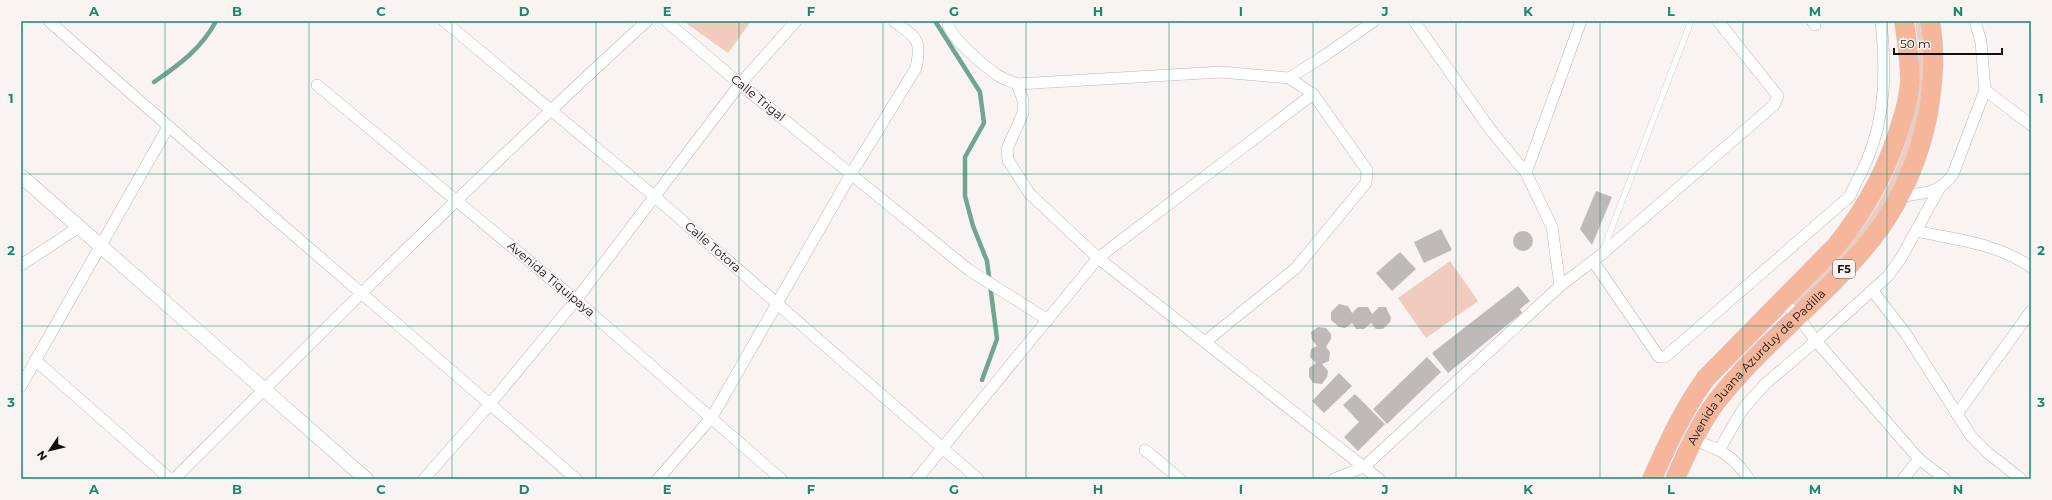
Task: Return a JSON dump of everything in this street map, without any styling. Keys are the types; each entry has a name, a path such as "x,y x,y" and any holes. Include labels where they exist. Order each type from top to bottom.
{"highway":[{"name":"Avenida Juana Azurduy de Padilla","path":"1652,479 1672,432 1689,402 1706,378 1836,246 1854,224 1876,187 1888,162 1906,107 1910,83 1909,52 1904,21"},
{"name":"Avenida Juana Azurduy de Padilla","path":"1675,479 1702,423 1717,401 1797,315 1853,260 1880,228 1899,197 1915,162 1925,127 1932,90 1934,62 1930,21"}],"street":[{"path":"49,21 168,127 576,479"},
{"name":"Calle Totora","path":"444,21 654,196 978,479"},
{"path":"174,479 457,199 550,110 647,21"},
{"name":"Calle Trigal","path":"666,21 740,84 969,270 1048,320"},
{"path":"424,479 490,404 576,300 740,84 796,21"},
{"path":"658,479 712,417 851,174 916,68 920,49 915,38 894,21"},
{"path":"948,21 947,24 955,38 998,76 1017,84 1221,72 1289,78 1312,94 1367,170 1366,183 1296,268 1206,342"},
{"path":"1289,78 1321,58 1374,21"},
{"path":"1414,21 1490,129 1526,173 1552,227 1560,286"},
{"path":"1526,173 1581,21"},
{"path":"1334,479 1364,467 1560,286 1598,258 1774,105 1778,96 1718,21"},
{"path":"1598,258 1659,357 1665,357 1850,196 1868,159 1882,108 1885,60 1880,21"},
{"path":"1719,450 1743,409 1765,384 1816,341 1888,276 1901,258 1939,189 1947,183 1953,174 1985,90 1981,42 1975,21"},
{"path":"1017,84 1024,100 1023,113 1007,149 1008,160 1029,193 1098,258 1379,479"},
{"name":"Avenida Tiquipaya","path":"317,85 457,199 576,300 712,417 781,479"},
{"path":"1985,90 2031,124"},
{"path":"917,479 1098,258 1312,94"},
{"path":"21,386 168,127"},
{"path":"21,176 79,227 99,247 366,479"},
{"path":"1899,197 1939,189"},
{"path":"21,265 79,227"},
{"path":"1916,231 1976,242 2016,257 2031,267"},
{"path":"1872,290 1906,334 1971,436 1988,453 2021,479"},
{"path":"1782,301 1797,315 1816,341 1919,459 1945,479"},
{"path":"1957,414 2031,311"},
{"path":"35,360 170,479"},
{"path":"1672,432 1726,453 1739,464 1749,479"},
{"path":"1145,450 1180,479"},
{"path":"1903,479 1919,459"}],"lane":[{"path":"1598,258 1691,21"}],"shaded area":[{"path":"683,21 751,21 728,53"},
{"path":"1915,21 1921,21 1924,79 1922,104 1910,153 1889,198 1860,240 1844,259 1796,306 1791,302 1848,246 1866,222 1896,169 1906,141 1914,111 1918,81 1918,51"},
{"path":"1450,261 1478,301 1426,338 1398,298"}],"building":[{"path":"1596,191 1612,197 1592,245 1580,229"},
{"path":"1441,229 1452,250 1424,263 1414,242"},
{"path":"1523,231 1530,234 1533,241 1530,248 1523,251 1516,248 1513,241 1516,234"},
{"path":"1400,252 1416,269 1392,291 1376,273"},
{"path":"1518,286 1530,301 1520,309 1522,313 1448,373 1432,353"},
{"path":"1339,304 1348,306 1352,313 1358,307 1368,307 1372,314 1379,307 1386,307 1391,318 1390,322 1383,329 1376,329 1371,323 1364,329 1356,329 1352,323 1345,328 1339,327 1331,320 1331,312"},
{"path":"1318,327 1326,328 1331,334 1331,339 1326,347 1330,352 1329,361 1322,364 1328,371 1327,377 1322,384 1313,383 1309,377 1309,368 1316,363 1310,357 1311,349 1317,346 1312,340 1311,332"},
{"path":"1427,357 1441,372 1387,424 1373,409"},
{"path":"1339,373 1352,386 1324,413 1312,401"},
{"path":"1355,394 1385,424 1358,451 1344,437 1359,422 1343,405"}],"waterway":[{"path":"154,82 197,48 216,21"},
{"path":"935,21 980,92 984,123 965,157 965,196 973,226 987,261 997,339 982,380"}]}
